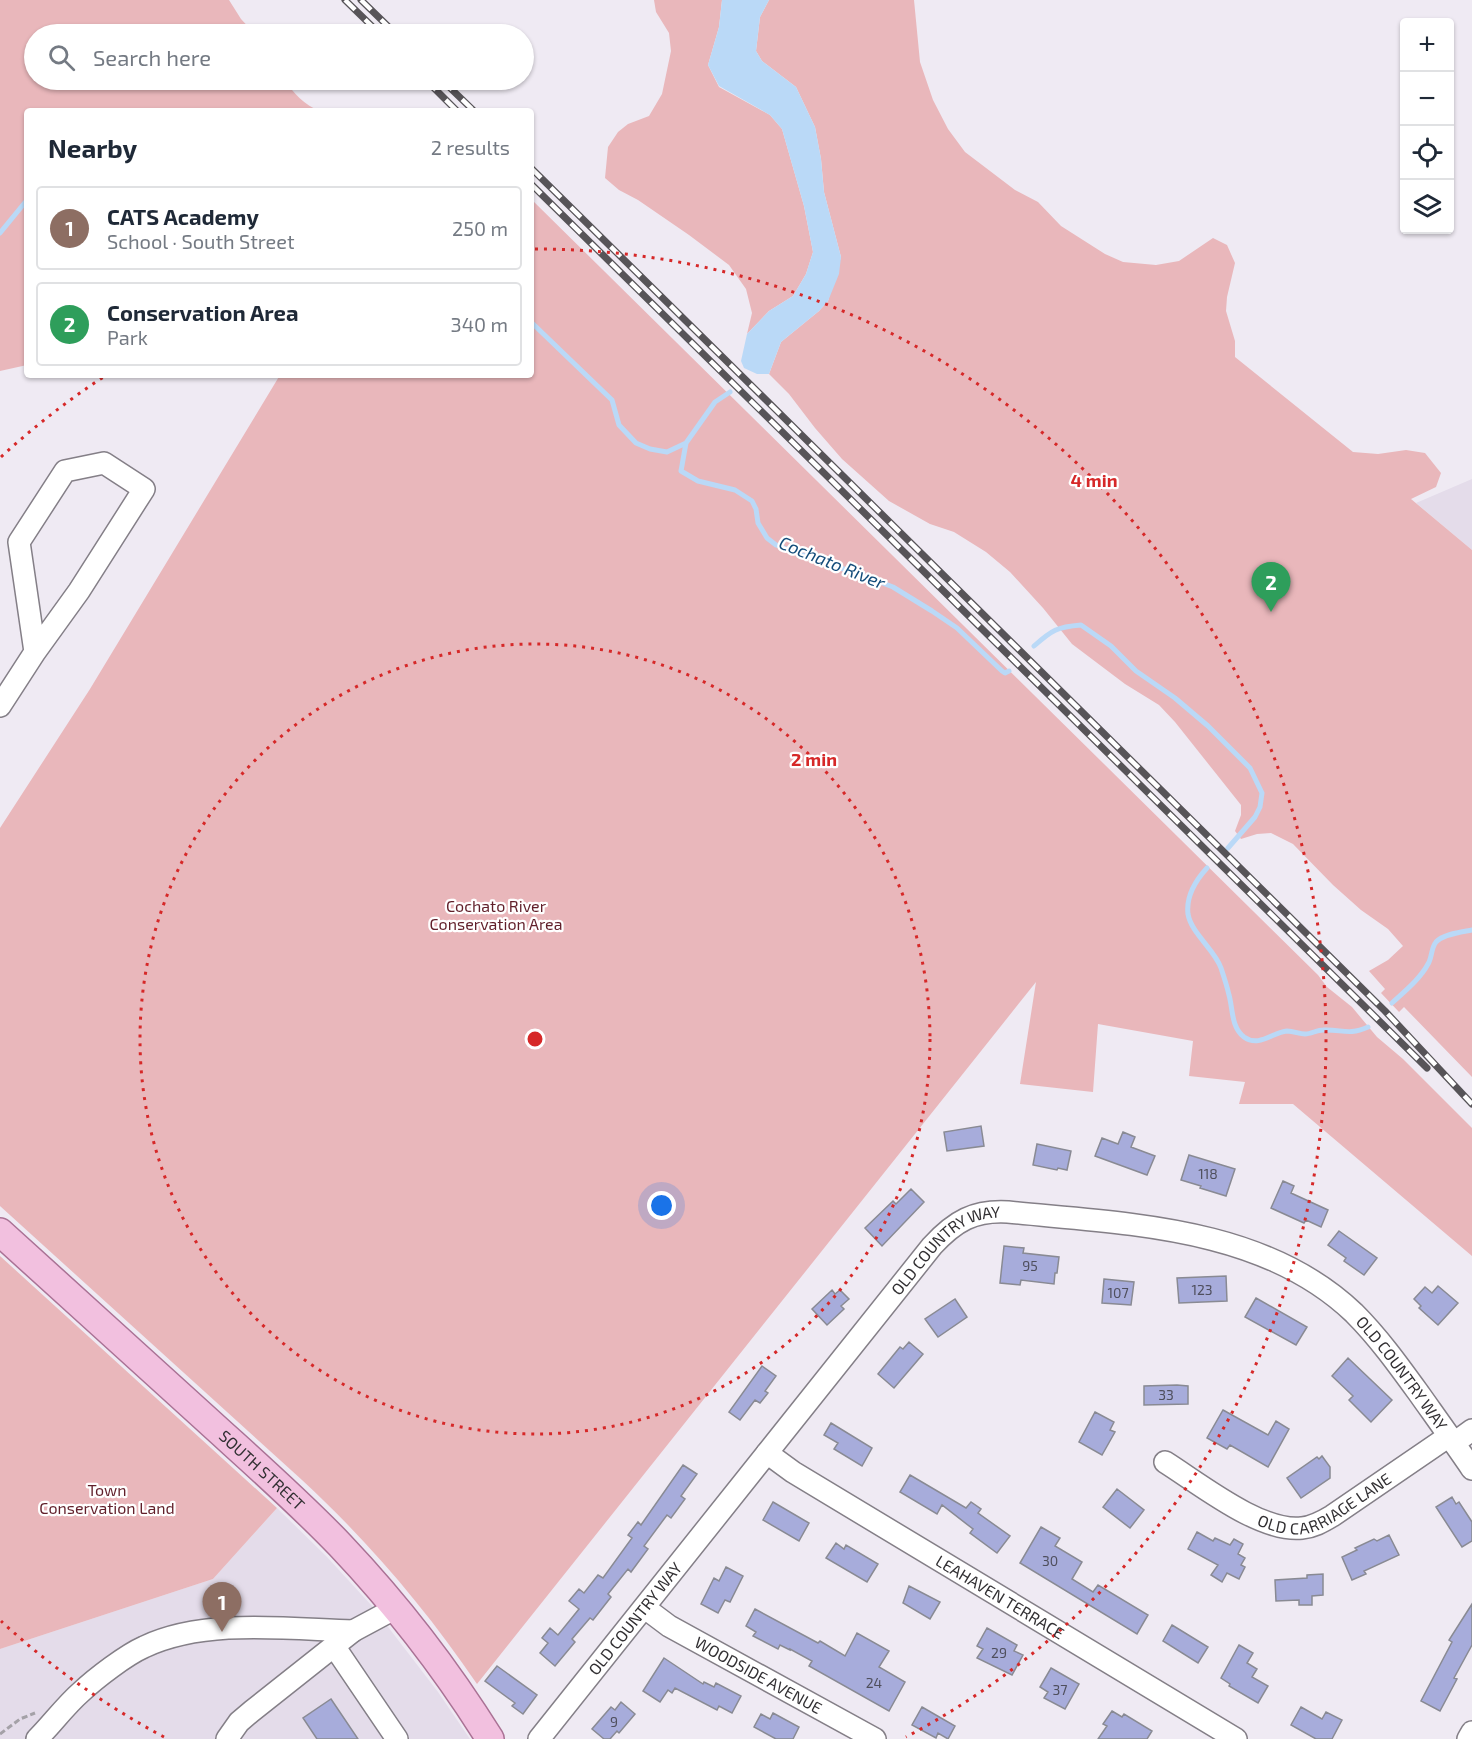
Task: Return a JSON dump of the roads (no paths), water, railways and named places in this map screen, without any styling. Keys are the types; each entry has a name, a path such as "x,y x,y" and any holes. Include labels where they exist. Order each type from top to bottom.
{"main road":[{"name":"SOUTH STREET","path":"0,1232 299,1504 353,1559 396,1608 452,1682 490,1739"}],"street":[{"path":"0,706 79,591 144,489 104,464 65,471 19,542 35,652"},
{"name":"OLD COUNTRY WAY","path":"539,1739 941,1236 967,1217 998,1212 1140,1226 1215,1239 1244,1248 1275,1262 1332,1295 1363,1322 1390,1354 1472,1469"},
{"name":"OLD CARRIAGE LANE","path":"1166,1462 1258,1520 1280,1527 1301,1528 1332,1516 1451,1439 1472,1430"},
{"name":"LEAHAVEN TERRACE","path":"767,1453 793,1472 1236,1739"},
{"path":"227,1739 239,1722 353,1631 396,1608"},
{"name":"WOODSIDE AVENUE","path":"645,1608 669,1626 875,1739"},
{"path":"37,1739 82,1690 143,1647 163,1639 222,1628 353,1631"},
{"path":"334,1646 397,1739"},
{"path":"1468,1739 1472,1732"}],"water":[{"path":"722,0 769,0 760,17 756,51 762,61 796,87 815,127 824,192 841,257 839,274 828,301 781,342 769,374 757,374 744,368 741,361 747,334 769,311 793,296 806,274 813,252 804,206 782,129 770,115 719,86 708,65 719,27"}],"waterway":[{"path":"0,233 24,204"},
{"path":"534,325 612,400 619,425 636,443 650,449 667,452 686,443"},
{"name":"Cochato River","path":"730,392 715,402 686,443 681,471 698,481 735,490 752,501 758,523 767,538 776,545 893,587 957,628 1002,671 1005,673 1009,671"},
{"name":"Cochato River","path":"1034,646 1055,630 1081,625 1111,646 1136,671 1175,698 1208,726 1250,768 1262,793 1260,807 1255,817 1228,848"},
{"name":"Cochato River","path":"1207,868 1193,889 1188,914 1194,928 1218,961 1235,1023 1244,1037 1255,1041 1287,1031 1305,1034 1323,1030 1355,1031 1368,1027"},
{"name":"Cochato River","path":"1392,1003 1412,985 1425,969 1433,947 1439,939 1472,930"}],"railway":[{"path":"345,0 370,24"},
{"path":"361,0 386,24"},
{"path":"436,90 454,108"},
{"path":"452,90 471,108"},
{"path":"534,171 1385,1011 1472,1104"},
{"path":"534,187 1427,1068"}],"place":[{"name":"Conservation Area","path":"1271,612"},
{"name":"CATS Academy","path":"222,1632"}],"park label":[{"name":"Cochato River Conservation Area","path":"496,915"},
{"name":"Town Conservation Land","path":"107,1499"}]}
